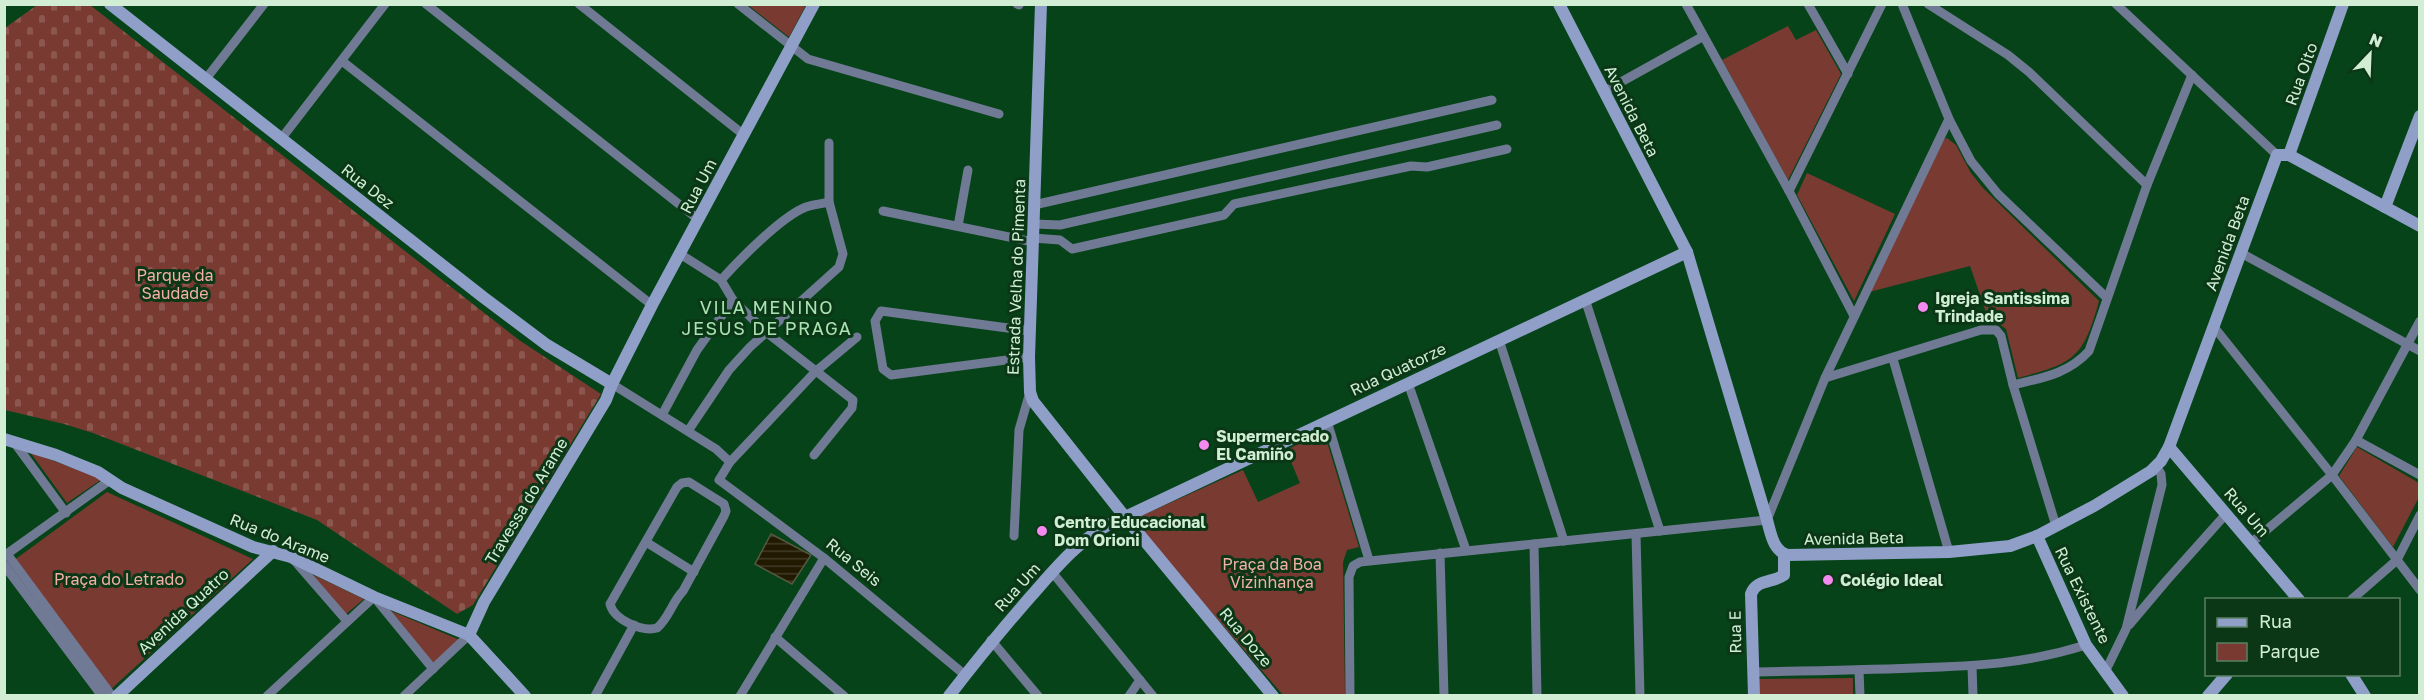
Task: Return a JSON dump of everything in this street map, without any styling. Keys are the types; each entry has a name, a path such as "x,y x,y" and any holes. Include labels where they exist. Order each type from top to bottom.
{"street":[{"name":"Rua Dez","path":"110,4 538,338 612,384"},
{"path":"206,80 264,4"},
{"path":"281,139 386,4"},
{"path":"426,4 699,220"},
{"path":"579,4 744,135"},
{"path":"738,4 808,59 999,114"},
{"name":"Rua Um","path":"612,384 814,4"},
{"name":"Estrada Velha do Pimenta","path":"1041,4 1029,357 1030,392 1041,414 1125,517"},
{"name":"Avenida Beta","path":"1559,4 1687,252 1767,520 1776,546 1784,554 1949,552 1997,549 2037,536 2094,506 2156,466 2169,447 2241,253 2283,155"},
{"path":"1686,4 1854,316"},
{"path":"1808,4 1848,74"},
{"path":"1788,191 1882,4"},
{"path":"1902,4 1949,119 1971,161 1984,178 2107,298"},
{"path":"1928,4 2008,55 2029,72 2147,185"},
{"path":"2115,4 2283,155 2420,226"},
{"name":"Rua Oito","path":"2283,155 2343,4"},
{"path":"1604,92 1702,37"},
{"path":"342,61 652,305"},
{"path":"2013,385 2058,374 2081,360 2089,351 2147,185 2192,75"},
{"path":"1034,205 1492,100"},
{"path":"2385,207 2420,116"},
{"path":"1350,696 1349,577 1356,563 1767,520 1825,378 1949,119"},
{"path":"1034,224 1060,225 1497,125"},
{"path":"688,430 729,370 766,332 839,267 843,254 830,202 829,143"},
{"path":"883,211 1033,240 1060,240 1072,249 1224,215 1234,204 1412,166 1427,167 1507,149"},
{"path":"958,226 968,170"},
{"path":"721,280 740,260 791,216 807,207 830,202"},
{"name":"Rua Quatorze","path":"1125,517 1687,252"},
{"path":"2241,253 2420,351"},
{"path":"680,254 721,280 733,300 766,332 853,400 852,408 814,455"},
{"path":"1585,299 1660,531"},
{"path":"662,415 697,350 733,300"},
{"path":"1029,357 891,375 883,369 875,321 881,311 1030,331"},
{"path":"2251,543 2332,475 2356,440 2420,321"},
{"path":"2214,327 2420,590"},
{"path":"1825,378 1990,329 1996,330 2001,336 2013,385 2056,526"},
{"path":"612,384 688,430 716,449 730,462 815,372 857,337"},
{"path":"1499,340 1564,541"},
{"path":"1893,358 1949,552"},
{"path":"1408,383 1466,550"},
{"name":"Travessa do Arame","path":"469,635 484,603 606,400 612,384"},
{"path":"1014,536 1019,430 1030,392"},
{"path":"1327,421 1369,560"},
{"path":"2356,440 2420,475"},
{"path":"8,441 66,513"},
{"name":"Rua do Arame","path":"8,441 64,458 98,472 122,488 253,547 291,558 374,597 469,635 525,696"},
{"name":"Rua Um","path":"2169,447 2296,598"},
{"name":"Rua Seis","path":"730,462 719,480 824,558 965,675"},
{"path":"2105,672 2126,629 2162,485 2161,474 2156,466"},
{"path":"110,480 6,555 114,696"},
{"path":"689,482 724,504 726,511 694,572 661,624 652,629 634,625 612,610 610,604 646,542 682,483 689,482"},
{"path":"2126,629 2167,579 2226,514"},
{"path":"2353,598 2397,560 2420,515"},
{"name":"Rua Um","path":"950,696 991,640 1068,554 1088,537 1125,517"},
{"name":"Rua Doze","path":"1125,517 1273,696"},
{"path":"1636,534 1640,696"},
{"name":"Rua Existente","path":"2037,536 2086,645 2123,696"},
{"path":"646,542 694,572"},
{"path":"1534,544 1537,696"},
{"path":"253,547 261,554 260,562"},
{"name":"Avenida Quatro","path":"114,696 273,551"},
{"path":"1440,553 1444,696"},
{"name":"Rua E","path":"1754,696 1752,590 1758,584 1782,577 1785,573 1784,554"},
{"path":"291,558 347,621"},
{"path":"740,696 824,558"},
{"path":"4,565 102,696"},
{"path":"1052,572 1153,696"},
{"path":"267,696 374,597 433,669"},
{"path":"595,696 634,625"},
{"path":"404,696 469,635"},
{"path":"775,637 844,696"},
{"path":"991,640 1038,696"},
{"path":"1753,672 2007,664 2049,657 2086,645"},
{"path":"1972,666 1973,696"},
{"path":"1859,670 1860,696"},
{"path":"2208,696 2226,676"},
{"path":"2352,676 2365,696"},
{"path":"1129,696 1140,680"}],"green space":[{"name":"Parque da Saudade","path":"37,5 90,5 519,340 601,394 473,605 457,614 317,520 93,433 5,410 5,28"},
{"path":"748,5 806,5 789,37"},
{"path":"1788,26 1796,40 1816,30 1841,74 1788,180 1722,60"},
{"path":"1947,138 1956,145 1971,173 1983,188 2099,301 2081,347 2074,356 2052,368 2018,378 2006,329 1998,323 1989,321 1970,266 1869,292 1944,139"},
{"path":"1807,173 1895,214 1854,301 1797,195"},
{"name":"Praça da Boa Vizinhança","path":"1324,432 1359,547 1347,550 1343,562 1345,695 1283,695 1132,520 1243,470 1258,502 1300,483 1286,450"},
{"path":"2357,447 2419,483 2419,497 2393,547 2339,476"},
{"path":"30,452 102,479 67,503"},
{"name":"Praça do Letrado","path":"107,492 253,559 109,691 13,561"},
{"path":"307,572 364,599 346,614"},
{"path":"391,611 460,640 433,664"},
{"path":"1853,678 1853,695 1759,695 1758,679"}],"shaded area":[{"path":"771,534 811,555 792,584 755,564"}],"place":[{"name":"Igreja Santissima Trindade","path":"1923,307"},
{"name":"Supermercado El Camiño","path":"1204,445"},
{"name":"Centro Educacional Dom Orioni","path":"1042,531"},
{"name":"Colégio Ideal","path":"1828,580"}],"district":[{"name":"VILA MENINO JESUS DE PRAGA","path":"767,317"}]}
